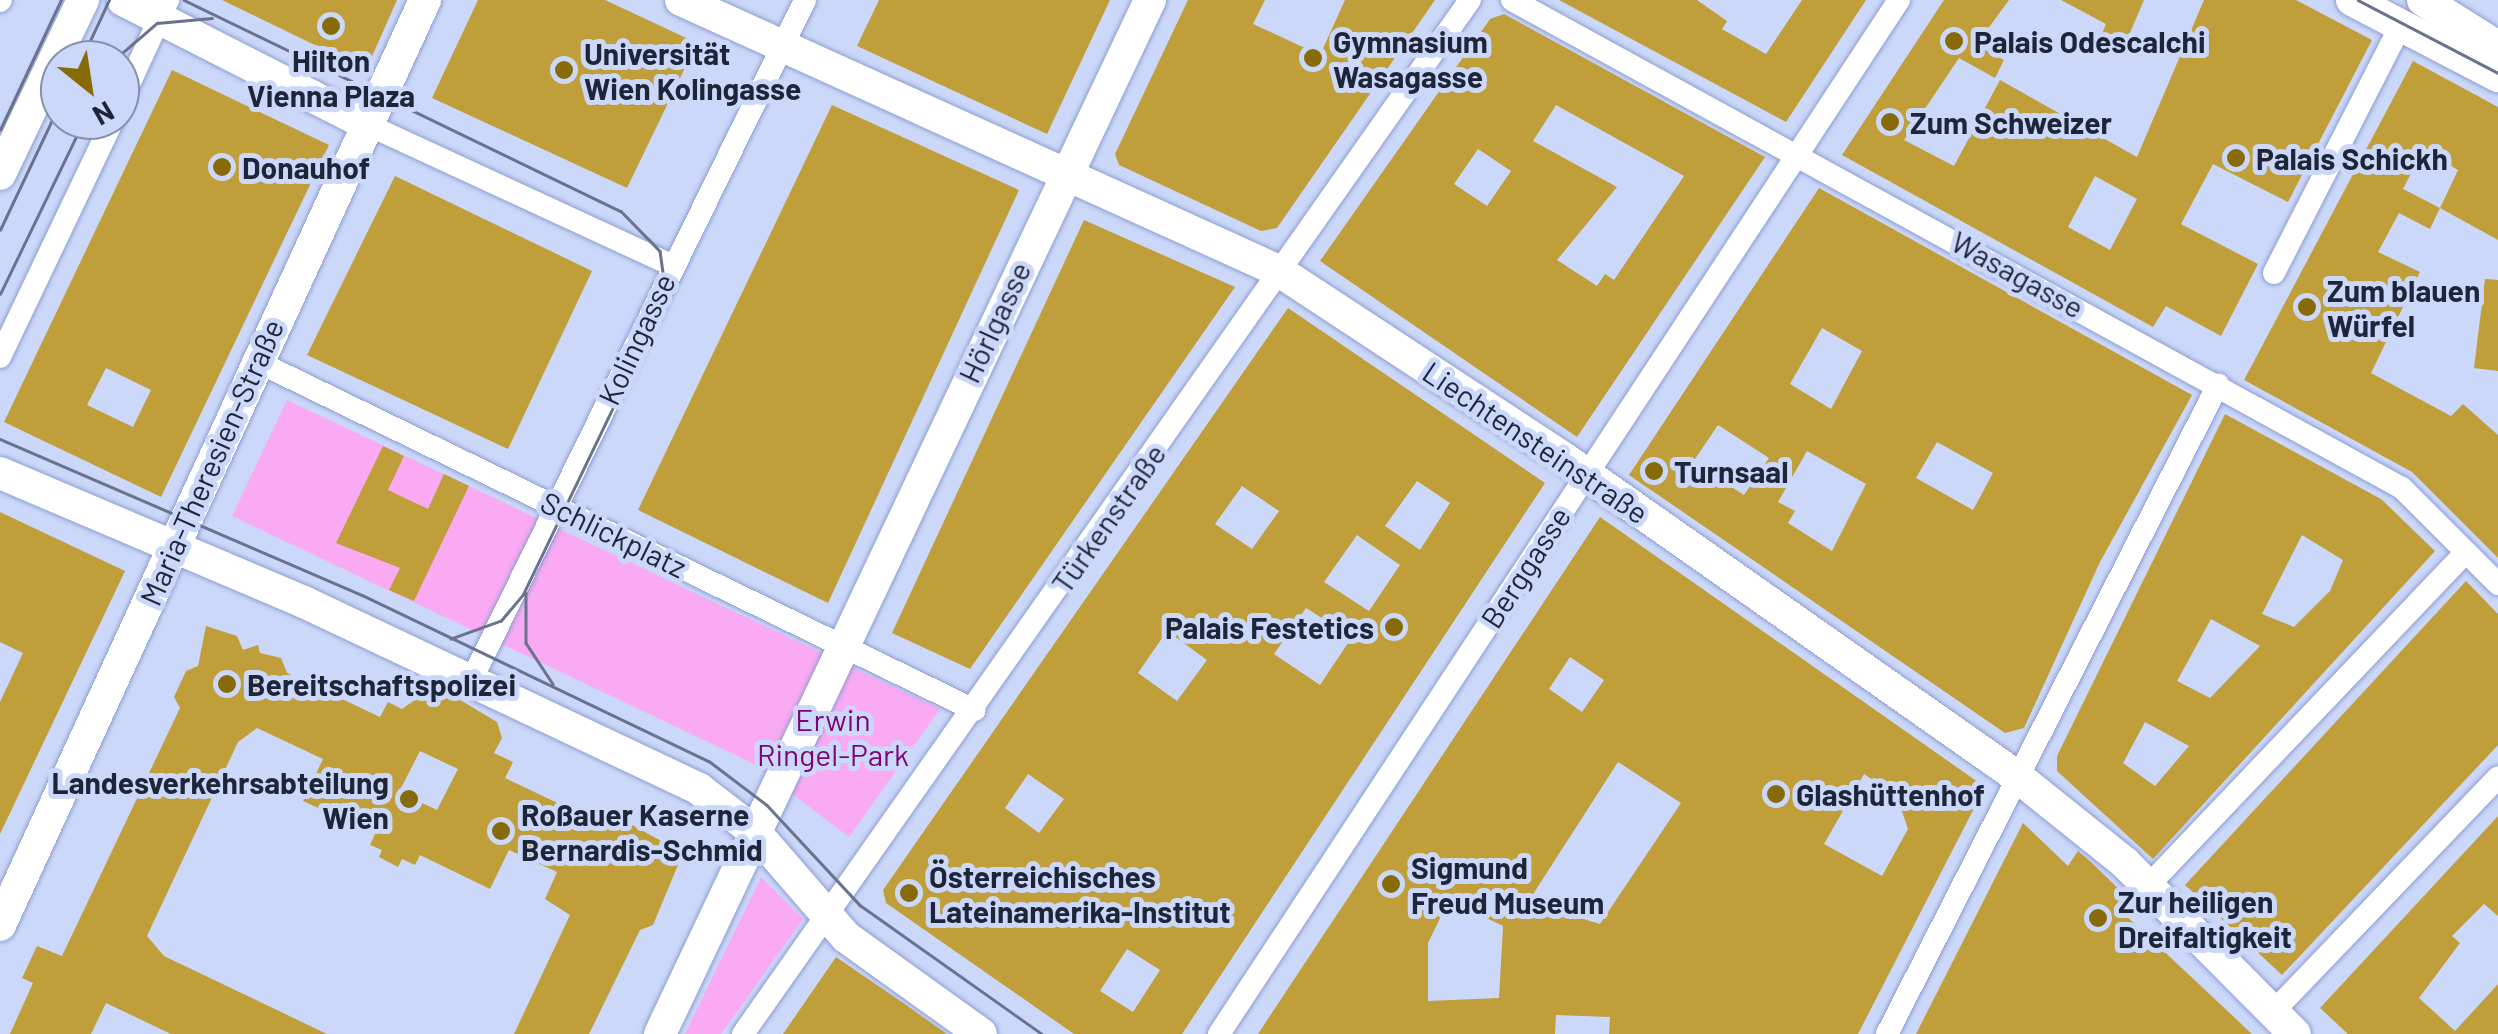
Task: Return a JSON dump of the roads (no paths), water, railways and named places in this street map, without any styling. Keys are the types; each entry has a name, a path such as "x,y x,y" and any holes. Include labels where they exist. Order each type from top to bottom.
{"street":[{"path":"0,174 83,0"},
{"path":"122,0 164,10 364,123 671,264"},
{"name":"Maria-Theresien-Straße","path":"0,925 171,552 254,360 425,0"},
{"name":"Liechtensteinstraße","path":"681,0 1062,178 1279,271 1586,474 2019,778 2108,847 2284,1023"},
{"name":"Kolingasse","path":"471,681 671,264 805,0"},
{"name":"Hörlgasse","path":"842,646 1150,0"},
{"name":"Türkenstraße","path":"743,1034 1470,0"},
{"name":"Wasagasse","path":"1512,0 1798,151 2402,488 2498,584"},
{"name":"Berggasse","path":"1219,1034 1898,0"},
{"path":"2352,0 2498,76"},
{"path":"2423,0 2498,47"},
{"path":"140,61 164,10"},
{"path":"2274,273 2401,24"},
{"path":"0,358 103,140"},
{"name":"Schlickplatz","path":"254,360 974,710"},
{"path":"1887,1034 2218,386"},
{"path":"0,473 171,552 304,602 699,789 755,832 829,916 981,1034"},
{"path":"2146,888 2466,552"},
{"path":"660,1034 842,646"},
{"path":"2284,1023 2498,777"}],"tram line":[{"path":"0,130 61,0"},
{"path":"90,40 109,0"},
{"path":"184,0 621,211 660,251 665,285 658,315 524,594 501,621 451,639"},
{"path":"2358,0 2498,73"},
{"path":"137,40 157,23 212,18"},
{"path":"0,230 43,140"},
{"path":"0,294 74,140"},
{"path":"0,439 362,595 709,761 767,805 860,905 1042,1034"},
{"path":"526,593 526,643 553,684"}],"place":[{"name":"Hilton Vienna Plaza","path":"331,26"},
{"name":"Palais Odescalchi","path":"1954,41"},
{"name":"Gymnasium Wasagasse","path":"1313,58"},
{"name":"Universität Wien Kolingasse","path":"564,70"},
{"name":"Zum Schweizer","path":"1890,122"},
{"name":"Palais Schickh","path":"2236,158"},
{"name":"Donauhof","path":"222,167"},
{"name":"Zum blauen Würfel","path":"2307,307"},
{"name":"Turnsaal","path":"1654,471"},
{"name":"Palais Festetics","path":"1394,627"},
{"name":"Bereitschaftspolizei","path":"227,684"},
{"name":"Glashüttenhof","path":"1776,794"},
{"name":"Landesverkehrsabteilung Wien","path":"409,799"},
{"name":"Roßauer Kaserne Bernardis-Schmid","path":"501,831"},
{"name":"Sigmund Freud Museum","path":"1391,884"},
{"name":"Österreichisches Lateinamerika-Institut","path":"909,893"},
{"name":"Zur heiligen Dreifaltigkeit","path":"2098,918"}],"park label":[{"name":"Erwin Ringel-Park","path":"833,736"}]}
